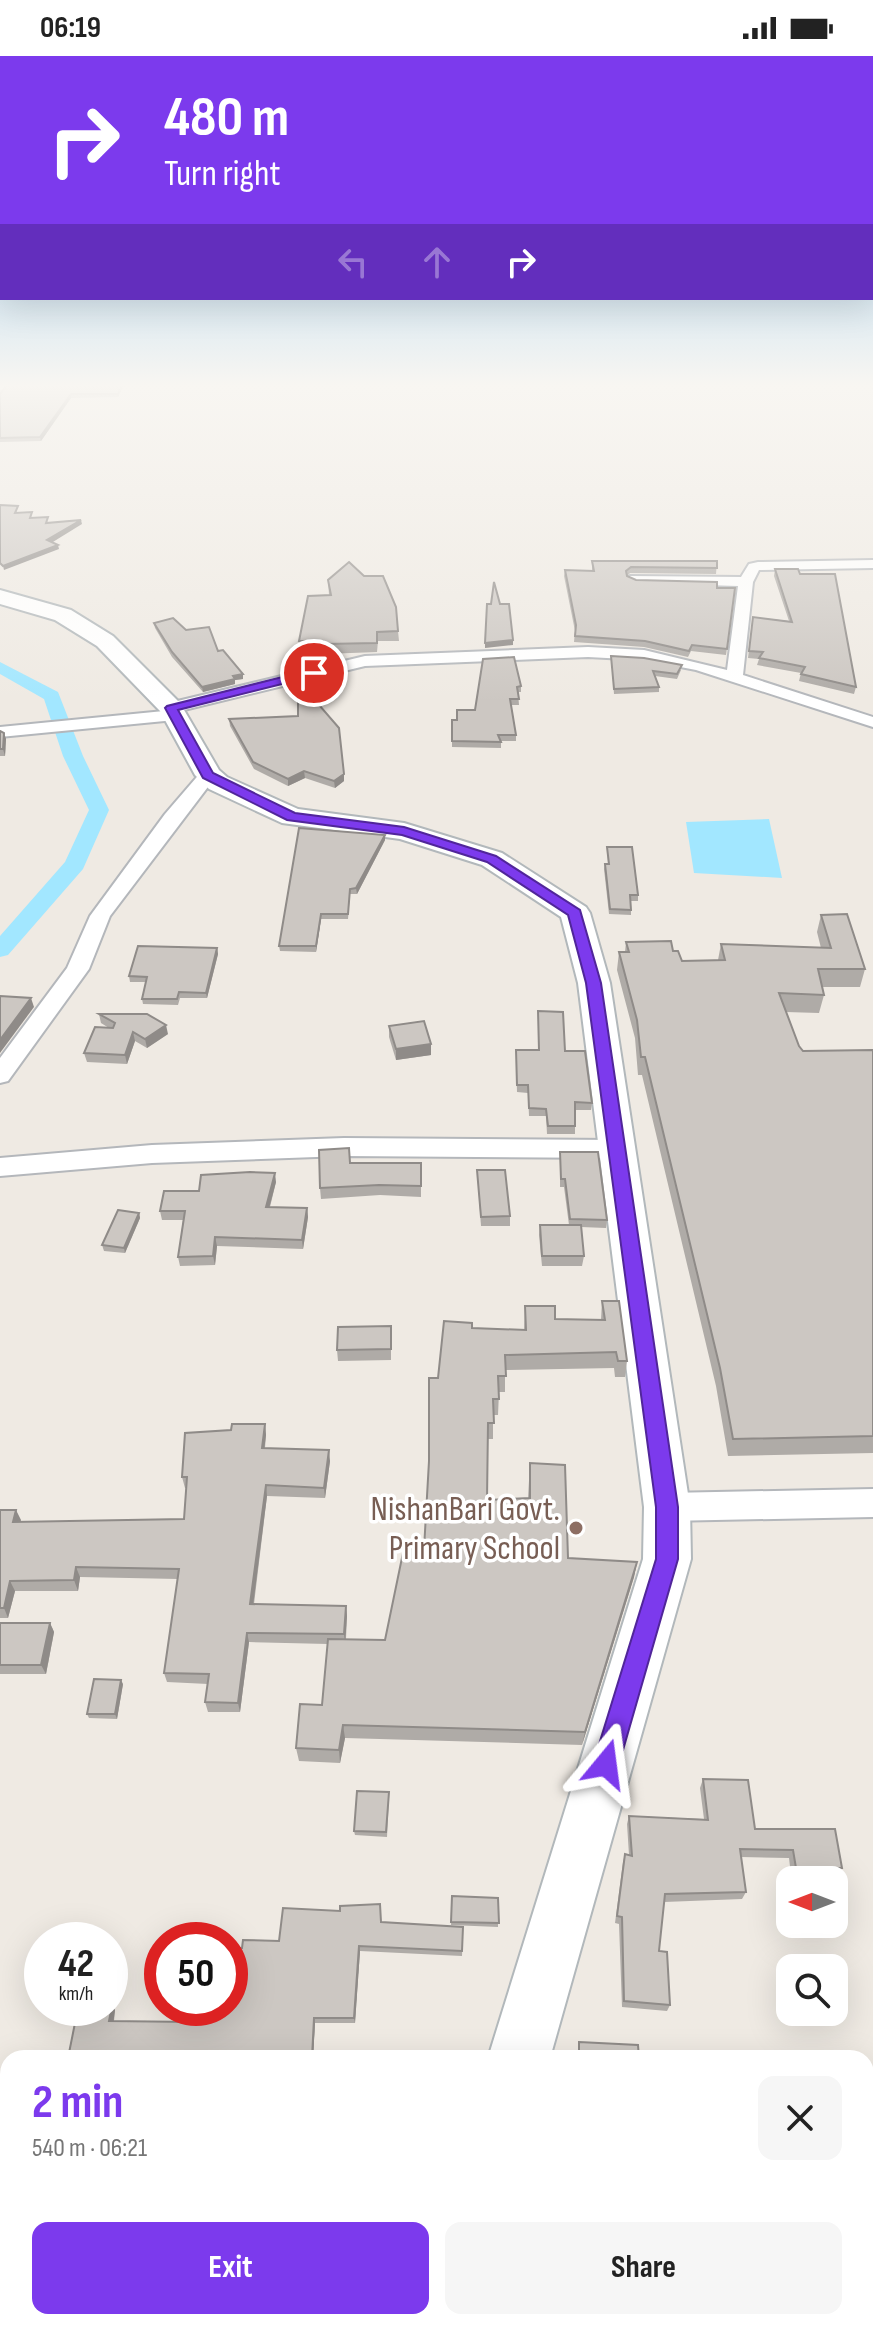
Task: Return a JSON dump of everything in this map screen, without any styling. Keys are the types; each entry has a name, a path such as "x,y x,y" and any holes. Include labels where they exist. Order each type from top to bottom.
{"main road":[{"path":"3,600 63,615 105,641 173,712 208,775 292,817 404,831 492,859 575,913 594,983 667,1507 667,1559 521,2050"}],"street":[{"path":"734,678 746,582 754,567 873,564"},
{"path":"635,579 746,582"},
{"path":"0,732 173,712 365,661 619,653 700,666 873,722"},
{"path":"0,1075 78,969 100,916 172,818 208,775"},
{"path":"0,1167 152,1154 344,1147 616,1149"},
{"path":"667,1507 873,1503"}],"water":[{"path":"769,819 782,878 694,873 686,822"}],"building":[{"path":"0,505 18,506 15,513 32,512 30,518 48,517 46,523 81,520 47,540 58,545 3,566 0,563"},
{"path":"592,561 717,561 717,568 631,567 626,571 627,576 636,580 717,582 717,588 735,588 727,649 692,645 689,651 645,641 575,636 576,625 565,570 594,571"},
{"path":"349,562 364,576 383,576 396,607 398,631 377,632 377,643 299,641 308,596 331,595 328,580"},
{"path":"775,569 798,569 800,574 835,574 856,687 801,674 805,667 759,658 763,652 749,651 753,617 792,622"},
{"path":"494,582 500,604 509,604 513,640 485,643 487,604 491,604"},
{"path":"173,618 186,630 209,627 218,651 223,650 243,674 202,687 172,652 154,623"},
{"path":"611,656 682,665 677,674 653,671 659,687 614,689"},
{"path":"514,657 521,686 517,687 519,699 510,699 516,735 498,735 501,742 452,741 452,720 457,720 457,710 475,710 483,659"},
{"path":"319,696 319,705 339,728 344,774 334,781 304,771 288,779 253,762 229,719 298,716 298,697"},
{"path":"0,731 4,733 3,749 0,749"},
{"path":"299,828 385,835 356,888 350,889 348,914 321,914 316,946 279,946"},
{"path":"607,847 632,847 638,895 630,895 631,910 610,909 605,864 609,864"},
{"path":"847,914 865,969 818,969 824,995 779,993 803,1051 873,1050 873,1436 733,1439 720,1368 645,1057 641,1057 637,1020 619,952 629,952 626,942 671,941 673,951 678,951 682,961 725,960 721,944 831,948 821,915"},
{"path":"138,946 217,948 206,993 179,992 177,999 142,999 147,977 129,976"},
{"path":"0,996 31,998 0,1040"},
{"path":"538,1011 563,1012 565,1051 585,1051 592,1103 575,1102 575,1126 548,1126 546,1109 529,1108 528,1085 517,1085 516,1050 539,1050"},
{"path":"99,1014 147,1014 166,1025 145,1039 133,1032 125,1055 84,1053 95,1027 113,1028 115,1023"},
{"path":"424,1021 431,1044 396,1049 389,1026"},
{"path":"349,1148 350,1163 421,1163 421,1186 320,1188 319,1150"},
{"path":"560,1152 598,1152 607,1220 570,1219 565,1179 561,1179"},
{"path":"477,1170 505,1170 510,1216 481,1217"},
{"path":"275,1173 266,1207 307,1208 302,1240 215,1237 213,1256 178,1257 185,1211 160,1211 164,1191 199,1191 201,1175"},
{"path":"118,1210 139,1213 124,1248 102,1245"},
{"path":"540,1225 581,1225 584,1256 542,1256"},
{"path":"602,1301 619,1301 627,1361 618,1361 616,1352 505,1355 506,1376 498,1376 499,1399 493,1399 494,1423 488,1423 487,1500 530,1498 530,1463 565,1465 568,1558 637,1562 585,1732 343,1725 339,1750 296,1748 300,1704 322,1705 328,1639 385,1640 404,1548 424,1549 429,1461 429,1378 438,1378 444,1321 472,1323 472,1328 526,1330 525,1306 555,1306 555,1319 605,1320"},
{"path":"391,1326 391,1349 337,1350 338,1327"},
{"path":"232,1424 265,1424 262,1448 329,1450 324,1488 266,1485 250,1604 346,1606 344,1634 247,1633 238,1703 205,1702 209,1674 164,1673 179,1569 76,1567 74,1580 10,1581 4,1608 0,1608 0,1510 16,1510 13,1522 184,1519 187,1477 182,1477 185,1433 231,1430"},
{"path":"0,1623 50,1623 41,1665 0,1665"},
{"path":"94,1679 121,1680 115,1714 87,1714"},
{"path":"703,1779 748,1780 755,1829 835,1829 842,1866 796,1866 793,1850 740,1849 746,1892 665,1894 659,1951 667,1952 670,2005 624,2001 622,1917 617,1916 625,1854 632,1856 629,1816 708,1820"},
{"path":"357,1791 389,1792 386,1832 354,1831"},
{"path":"452,1896 498,1898 499,1923 451,1922"},
{"path":"380,1904 381,1922 463,1927 462,1951 359,1946 354,2018 314,2018 312,2050 70,2050 74,2026 128,2026 128,2021 144,2021 144,2026 248,2026 248,1940 279,1941 283,1908 340,1911 340,1906"},
{"path":"579,2042 638,2045 638,2050 579,2050"}],"waterway":[{"path":"0,667 52,696 73,756 99,810 75,864 0,950"}],"place":[{"name":"NishanBari Govt. Primary School","path":"576,1528"}],"route":[{"path":"314,673 171,708 208,775 218,783 292,817 404,831 492,859 575,913 594,983 667,1507 667,1559 606,1764"}]}
